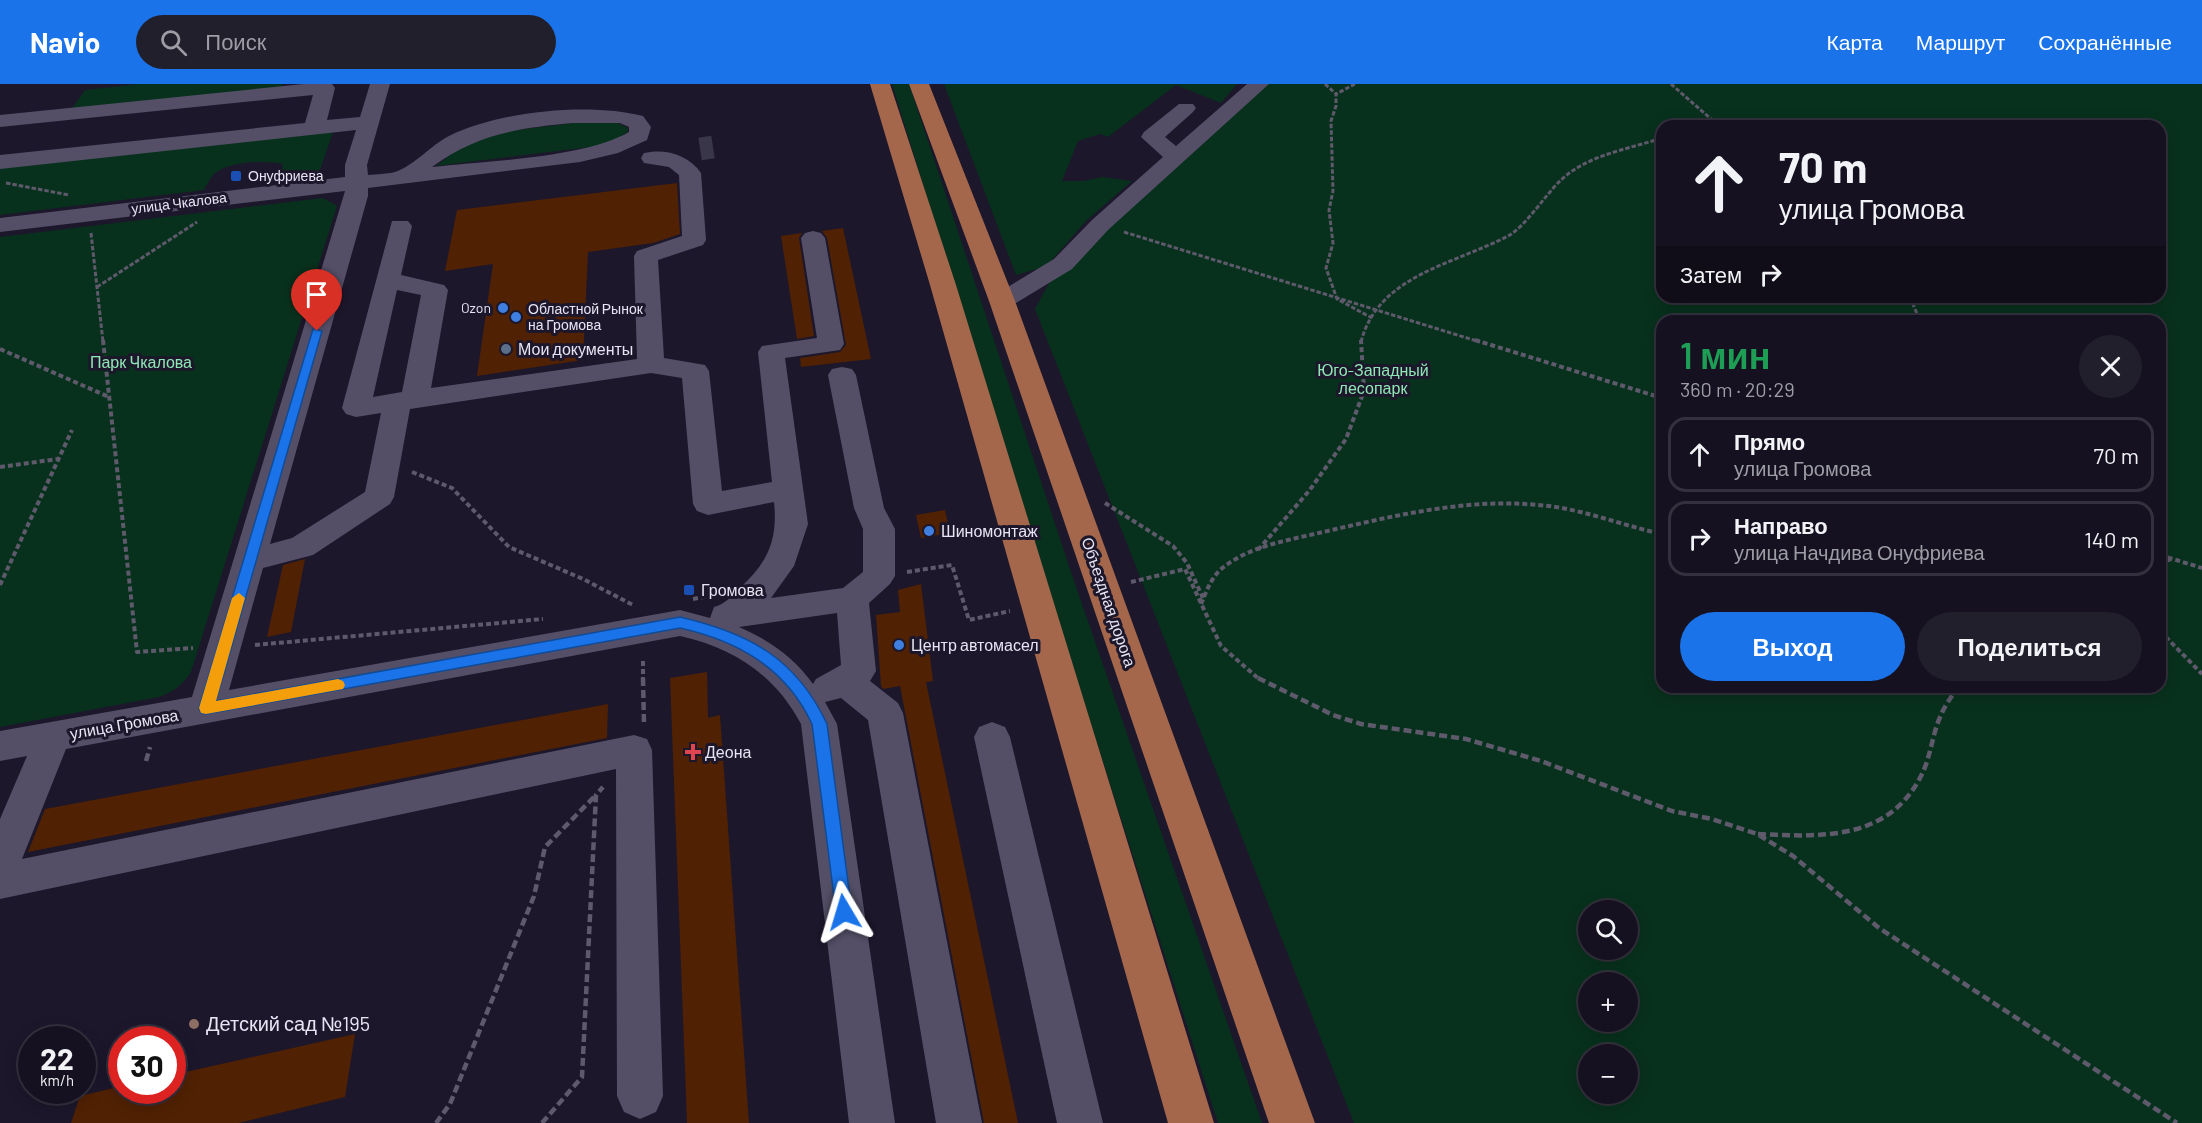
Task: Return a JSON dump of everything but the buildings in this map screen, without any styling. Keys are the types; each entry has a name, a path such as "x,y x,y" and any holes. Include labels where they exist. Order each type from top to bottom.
{"main road":[{"path":"880,84 943,285 1191,1123"},
{"name":"Объездная дорога","path":"919,84 1002,301 1292,1123"}],"street":[{"path":"380,84 356,165 357,196 387,280 356,408 651,365 695,370 708,504 788,489"},
{"path":"1002,301 1063,264 1100,225 1259,84"},
{"path":"0,121 325,88 314,128"},
{"path":"403,177 456,141 482,130 583,107 622,115 636,120 640,127 639,135 611,149 558,159"},
{"path":"1176,157 1152,137 1186,108"},
{"path":"0,162 370,122"},
{"path":"558,159 586,170 652,158 696,154"},
{"path":"651,365 646,256 694,240 690,173 675,161 652,158"},
{"name":"улица Чкалова","path":"0,225 558,159"},
{"path":"723,605 764,585 788,550 792,524 771,352 831,344 813,238"},
{"path":"206,708 250,560 374,246"},
{"path":"250,560 302,547 379,497 386,461 406,401 435,290 387,280"},
{"path":"682,612 723,605 852,599 879,576 879,529 869,508 842,375"},
{"path":"808,700 859,671 852,599"},
{"name":"улица Громова","path":"0,746 206,708 682,612 772,661 796,684 808,700 819,724 872,1123"},
{"path":"843,680 885,713 959,1123"},
{"path":"0,865 53,737"},
{"path":"992,737 1080,1123"},
{"path":"0,881 634,750 640,1096"}],"path":[{"path":"1324,84 1336,94"},
{"path":"1336,94 1355,84"},
{"path":"1671,84 1712,120"},
{"path":"1336,94 1336,106 1331,121 1333,191 1329,210 1333,243 1326,268 1337,299 1372,318"},
{"path":"1258,550 1309,491 1346,439 1364,391 1361,340 1376,311 1391,292 1413,278 1510,235 1562,179 1581,164 1656,140"},
{"path":"0,182 79,197"},
{"path":"97,287 205,217"},
{"path":"1100,225 1656,396"},
{"path":"91,231 137,652 195,648"},
{"path":"0,350 110,398"},
{"path":"0,585 72,430"},
{"path":"0,467 59,459"},
{"path":"386,461 452,488 508,547 583,579 642,610 632,611"},
{"path":"1100,496 1112,510 1144,526 1175,546 1185,559 1204,599"},
{"path":"1201,605 1215,575 1226,565 1258,550 1299,537 1387,518 1491,504 1569,509 1656,532"},
{"path":"2166,557 2202,568"},
{"path":"2166,561 2171,559"},
{"path":"1185,569 1221,646 1239,664 1267,685 1333,715 1361,724 1395,727 1466,739 1541,761 1672,811 1712,819 1757,834 1793,856 1879,928 2177,1123"},
{"path":"956,582 969,620"},
{"path":"682,612 723,605"},
{"path":"255,645 546,618"},
{"path":"2166,637 2202,674"},
{"path":"436,1123 450,1104 510,959 534,896 545,847 596,795 634,750 644,734 643,661"},
{"path":"1757,834 1803,836 1854,831 1885,818 1908,797 1922,775 1941,714 1954,693"},
{"path":"146,761 152,740"},
{"path":"543,1123 582,1077 596,795"}],"green space":[{"path":"139,84 283,84 282,87 71,110 85,90"},
{"path":"892,84 909,84 1074,581 1262,1123 1218,1123 1047,586"},
{"path":"944,84 1237,84 1221,103 1176,85 1108,137 1100,134 1078,141 1062,181 1084,181 1102,177 1132,181 1087,220 1051,261 1041,268 1016,275"},
{"name":"Юго-Западный лесопарк","path":"1254,84 2202,84 2202,1123 1354,1123 1035,309 1049,283 1261,90"},
{"path":"598,120 613,121 628,128 628,132 606,145 436,166 470,140 484,134"},
{"path":"334,129 318,176 278,180 283,164 267,162 238,164 229,166 213,176 204,190 0,215 0,166"},
{"name":"Парк Чкалова","path":"323,198 337,206 191,672 177,688 159,697 0,727 0,237"}],"tunnel":[{"path":"700,149 713,147"}],"slow traffic":[{"path":"239,598 206,708 338,685"}],"place":[{"name":"Онуфриева","path":"236,176"},
{"name":"Ozon","path":"503,308"},
{"name":"Областной Рынок на Громова","path":"516,317"},
{"name":"Мои документы","path":"506,349"},
{"name":"Шиномонтаж","path":"929,531"},
{"name":"Громова","path":"689,590"},
{"name":"Центр автомасел","path":"899,645"},
{"name":"Деона","path":"693,752"},
{"name":"Детский сад №195","path":"194,1024"}],"route":[{"path":"317,331 206,708 680,623 710,629 744,642 782,669 808,700 814,712 819,724 844,912"}]}
